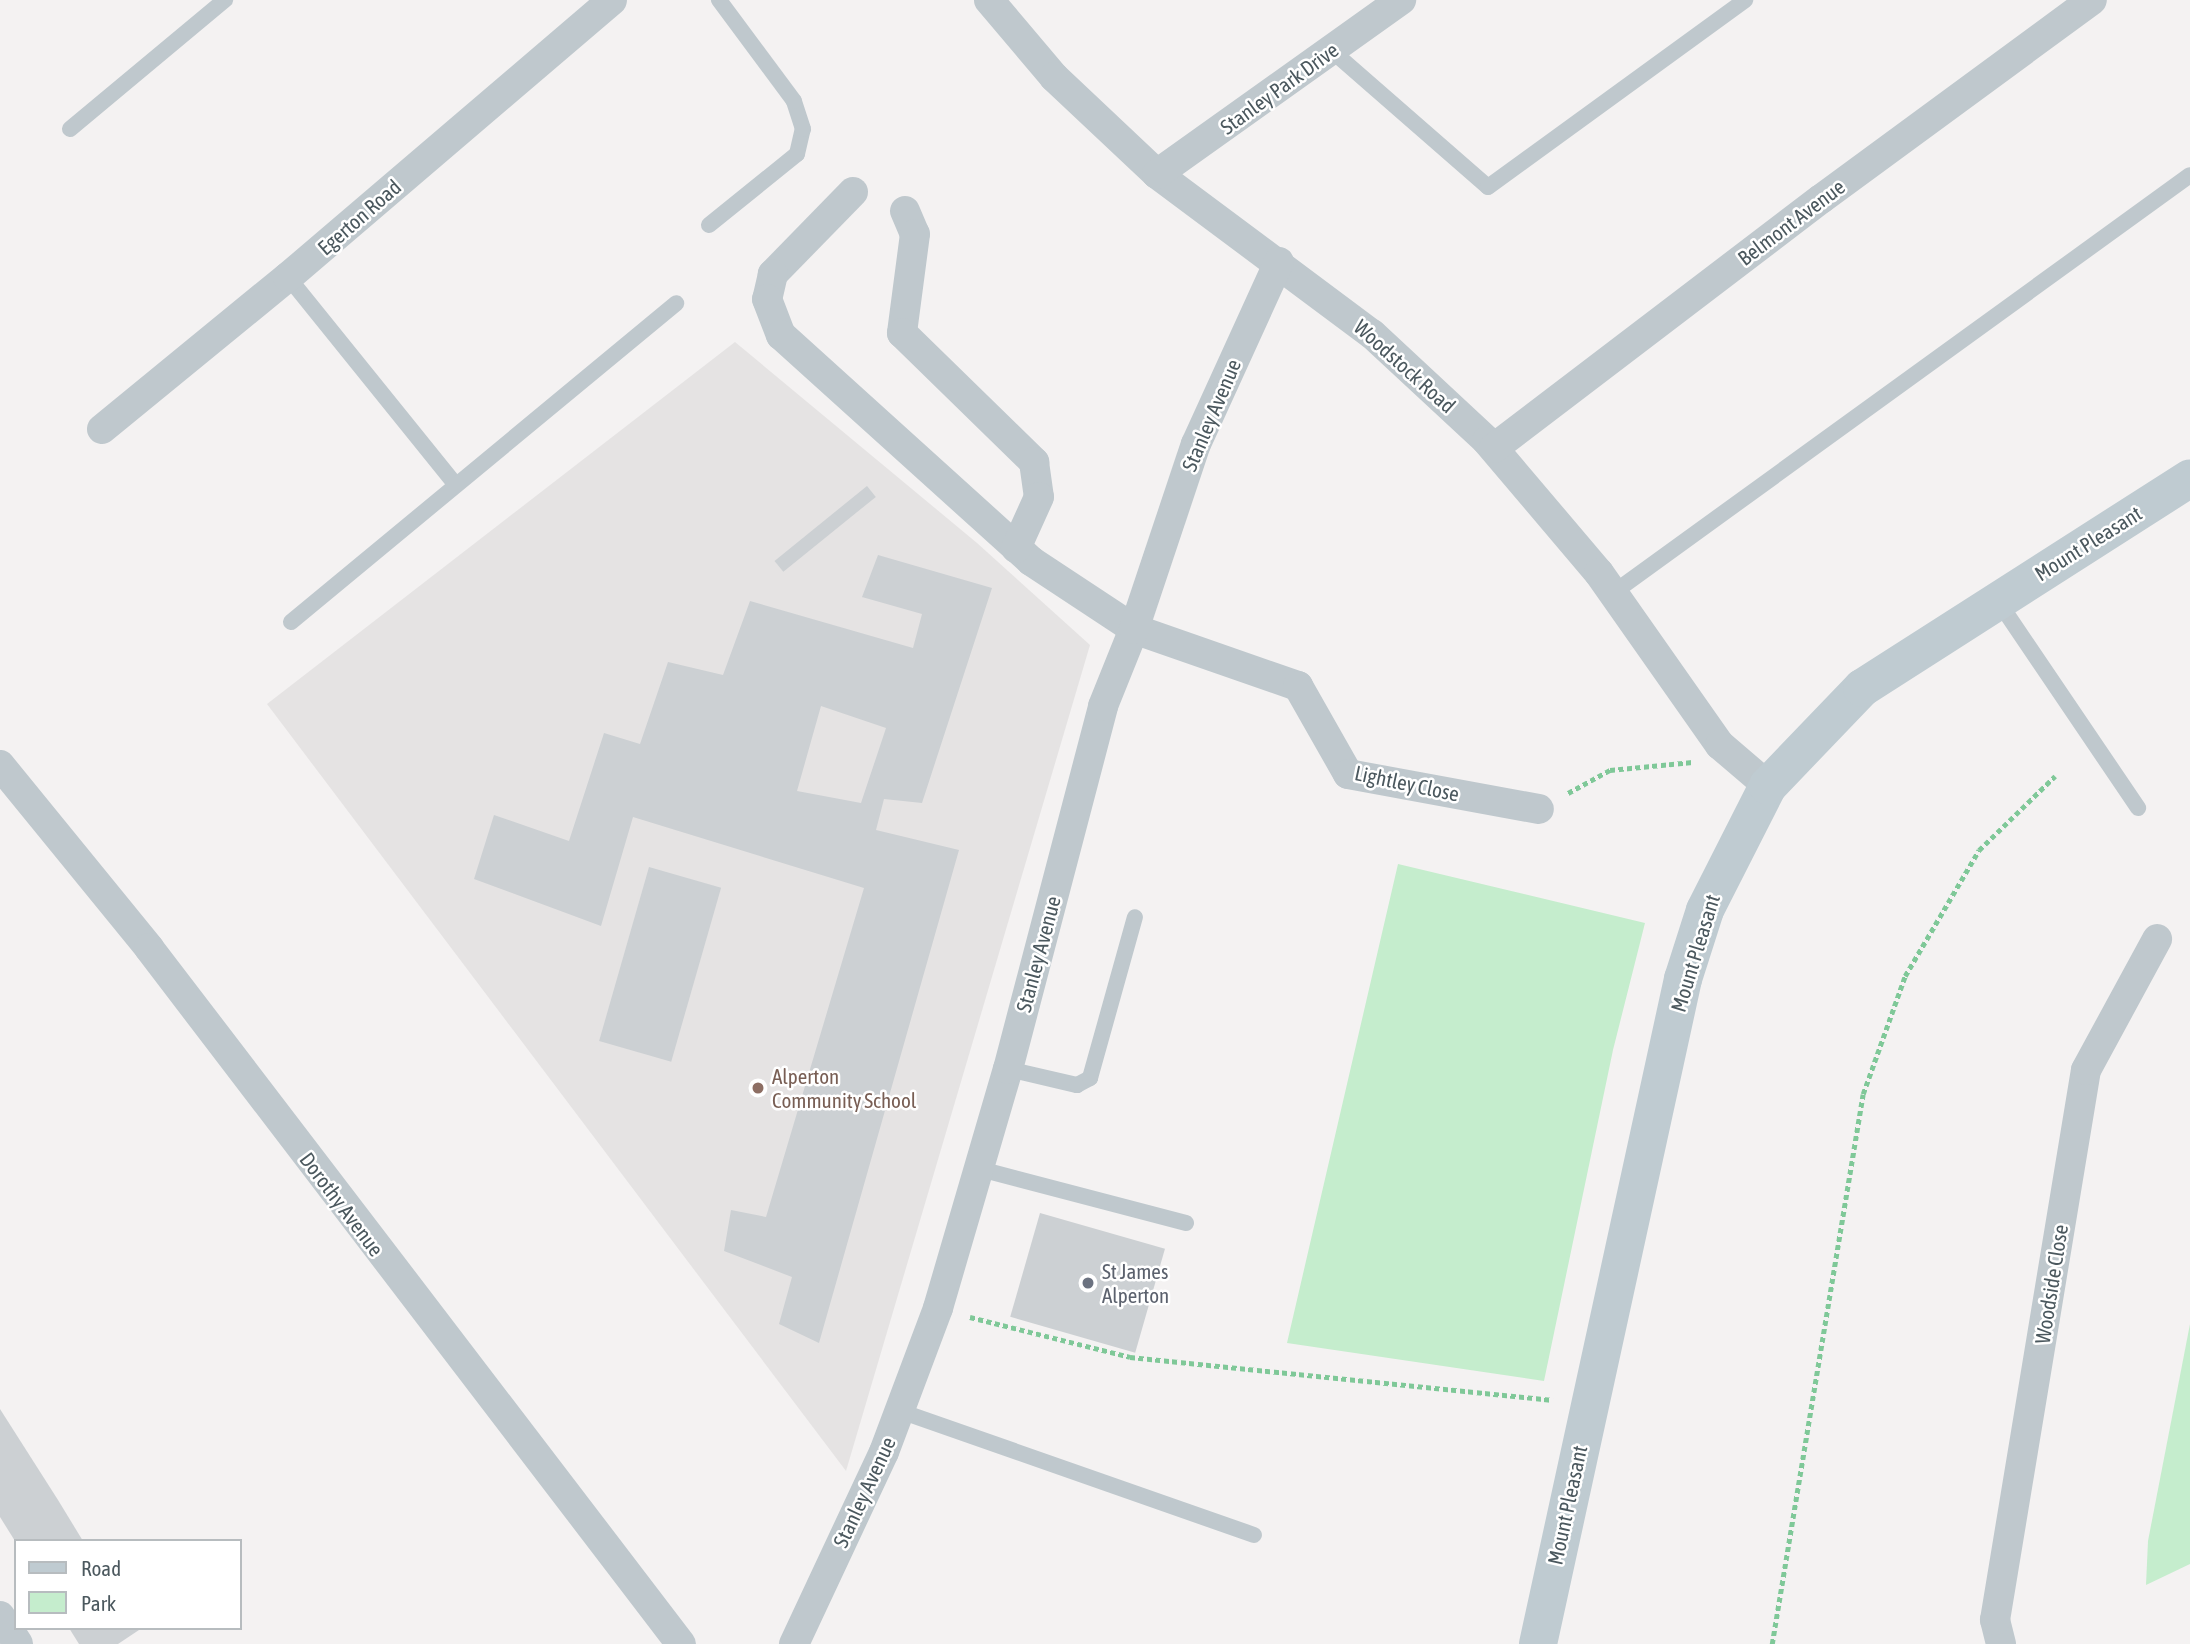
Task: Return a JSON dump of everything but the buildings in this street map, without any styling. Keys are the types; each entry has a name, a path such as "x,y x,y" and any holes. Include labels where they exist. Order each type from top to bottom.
{"street":[{"name":"Egerton Road","path":"102,429 288,277 612,0"},
{"name":"Stanley Park Drive","path":"1157,174 1401,0"},
{"name":"Belmont Avenue","path":"1494,448 1821,199 2092,0"},
{"name":"Woodstock Road","path":"999,3 1054,77 1157,174 1279,262 1372,334 1494,448 1613,593 1720,745 1768,786"},
{"name":"Lightley Close","path":"853,192 773,274 766,299 781,335 1016,548 1134,629 1297,686 1348,774 1539,809"},
{"path":"905,211 915,234 902,333 1034,462 1040,497 1016,548"},
{"name":"Stanley Avenue","path":"794,1644 900,1411 939,1308 1008,1069 1103,706 1134,629 1196,444 1279,262"},
{"name":"Mount Pleasant","path":"1538,1644 1683,979 1706,910 1768,786 1862,688 2190,478"},
{"name":"Dorothy Avenue","path":"0,765 149,948 681,1644"},
{"name":"Woodside Close","path":"2001,1644 1995,1620 2086,1070 2157,939"},
{"path":"0,1616 18,1644"}],"lane":[{"path":"71,129 225,0"},
{"path":"709,225 797,154 803,129 794,101 719,0"},
{"path":"1331,50 1489,187 1745,0"},
{"path":"1613,593 2190,175"},
{"path":"288,277 456,485"},
{"path":"291,622 676,303"},
{"path":"1997,600 2138,808"},
{"path":"1008,1069 1077,1085 1090,1079 1135,917"},
{"path":"980,1169 1186,1223"},
{"path":"900,1411 1254,1535"}],"path":[{"path":"1539,809 1610,770 1695,762 1720,745"},
{"path":"1772,1644 1864,1094 1905,976 1979,850 2055,776"},
{"path":"939,1308 1130,1357 1589,1404"}],"shaded area":[{"name":"Alperton Community School","path":"735,342 977,543 1090,645 846,1471 267,704"}],"green space":[{"path":"1398,864 1645,923 1613,1050 1544,1381 1287,1343"},
{"path":"2190,1324 2190,1564 2146,1585 2148,1541"}],"place":[{"name":"Alperton Community School","path":"758,1088"},
{"name":"St James Alperton","path":"1088,1283"}]}
